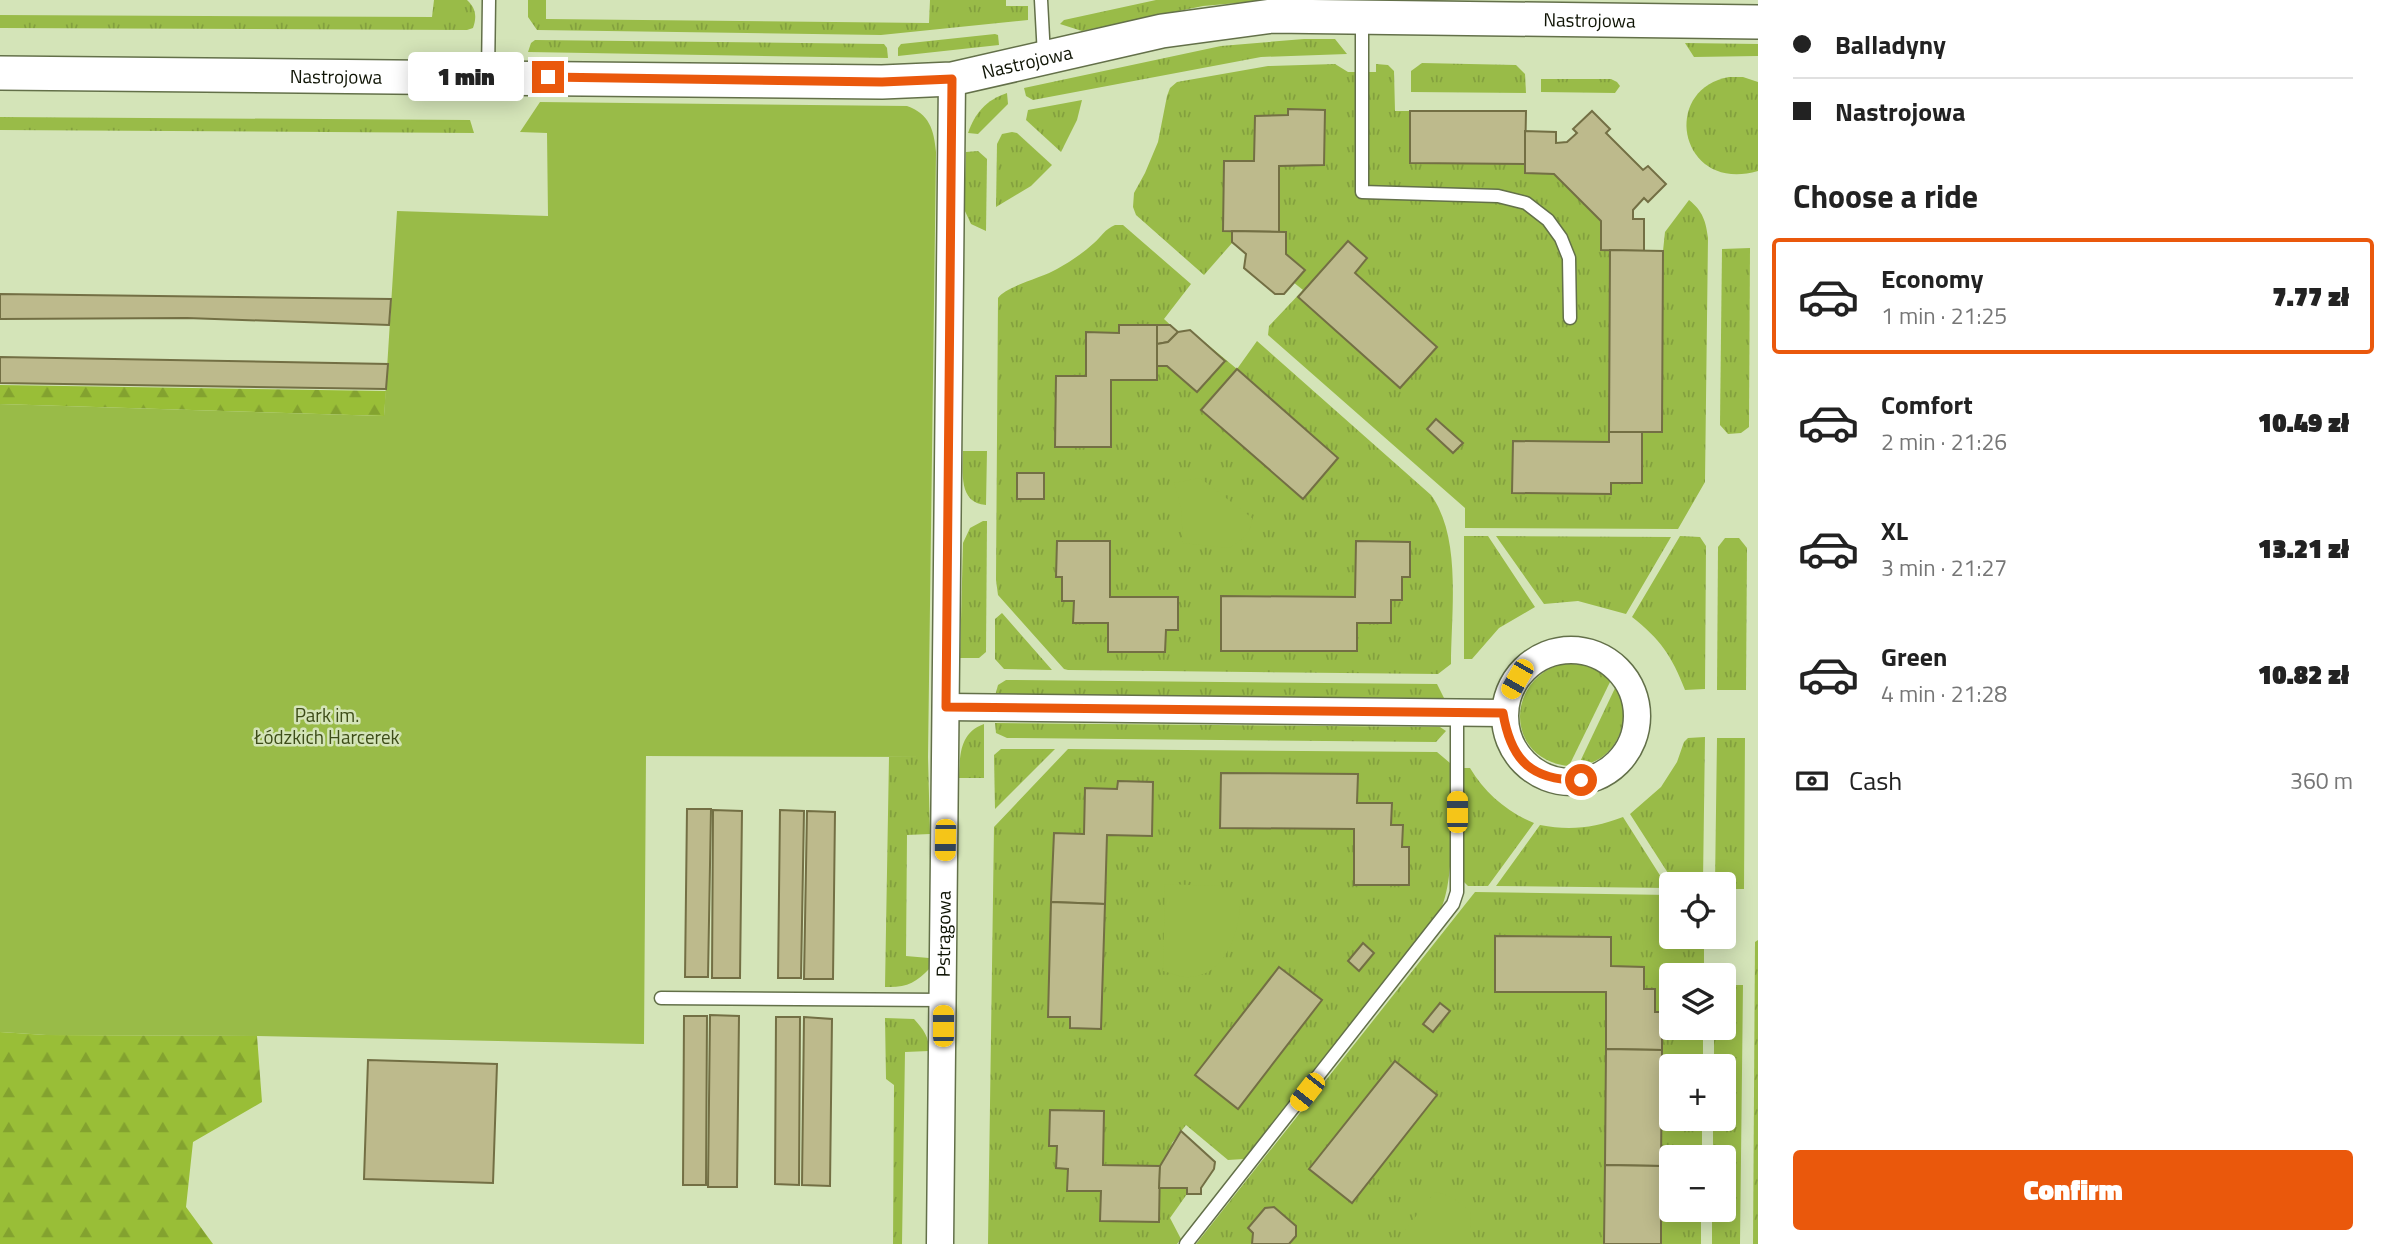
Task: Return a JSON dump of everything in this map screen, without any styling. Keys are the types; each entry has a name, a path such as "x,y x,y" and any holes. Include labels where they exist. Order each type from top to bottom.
{"street":[{"name":"Nastrojowa","path":"0,73 869,82 952,79 1199,24 1307,8 1362,16 1745,15"},
{"name":"Pstrągowa","path":"940,1244 952,79"},
{"path":"1558,650 1588,652 1611,663 1632,685 1639,711 1634,736 1619,762 1600,775 1574,781 1544,776 1528,767 1516,754 1507,737 1503,713 1508,694 1517,679 1541,657 1558,650"},
{"path":"946,707 1503,713"}],"lane":[{"path":"488,76 489,0"},
{"path":"1041,0 1044,59"},
{"path":"1362,16 1362,192 1498,196 1526,204 1548,220 1561,238 1569,258 1570,318"},
{"path":"1186,1244 1453,904 1457,891 1457,713"},
{"path":"661,999 943,1000"}],"green space":[{"path":"434,0 467,0 475,13 473,28 0,28 0,15 432,17"},
{"path":"528,0 546,0 546,19 929,23 930,0 1006,0 1006,6 1028,6 1028,20 881,35 537,30 528,17"},
{"path":"1156,0 1271,0 1203,6 1082,31 1060,24 1064,20"},
{"path":"998,35 999,45 898,56 901,44"},
{"path":"1335,39 1347,54 1261,57 1033,100 1026,96 1024,88 1221,46"},
{"path":"535,40 884,44 888,58 528,52"},
{"path":"1685,43 1758,44 1758,56 1694,57"},
{"path":"1422,63 1516,65 1525,74 1526,93 1411,92 1411,71"},
{"path":"1335,64 1348,72 1376,72 1376,64 1388,65 1394,71 1395,111 1526,111 1525,131 1556,132 1556,143 1567,142 1576,133 1573,129 1592,111 1610,129 1606,133 1643,169 1648,166 1666,184 1648,202 1644,199 1633,210 1634,219 1644,219 1644,251 1663,251 1665,232 1689,200 1698,208 1705,222 1708,238 1705,482 1678,529 1465,528 1465,508 1268,335 1269,326 1303,290 1293,282 1284,294 1275,294 1244,268 1246,254 1232,243 1204,275 1136,215 1133,207 1134,193 1158,142 1170,88 1177,82 1268,66"},
{"path":"1729,77 1743,77 1758,82 1758,171 1731,174 1711,168 1696,155 1688,138 1687,119 1693,100 1707,86"},
{"path":"1541,79 1611,79 1620,86 1615,93 1541,92"},
{"path":"1007,93 1008,104 978,134 968,133 982,108"},
{"path":"1082,100 1077,120 1061,152 1026,120 1028,110"},
{"name":"Park im. Łódzkich Harcerek","path":"540,102 907,106 921,113 929,123 936,152 928,757 646,756 644,1044 257,1036 46,1035 0,1032 0,404 384,416 397,211 548,216 547,133 520,132"},
{"path":"0,117 470,120 474,133 0,130"},
{"path":"1017,133 1052,165 1031,186 996,207 997,144 1002,134"},
{"path":"978,151 987,159 986,231 971,224 964,209 966,152"},
{"path":"1115,225 1123,225 1191,284 1164,319 1178,332 1190,330 1237,369 1257,341 1431,495 1441,512 1447,532 1453,576 1451,664 1438,674 1068,670 1064,669 998,595 998,298 1008,290 1067,263"},
{"path":"1750,248 1749,427 1741,433 1728,434 1720,425 1722,249"},
{"path":"0,385 386,391 384,416 0,404"},
{"path":"963,451 987,451 986,505 977,503 966,493"},
{"path":"1200,478 1252,518 1248,532 1230,548 1183,543 1181,508 1174,483"},
{"path":"987,521 986,652 979,658 960,658 963,543 970,528"},
{"path":"1464,536 1488,536 1535,607 1499,628 1472,659 1464,659"},
{"path":"1496,536 1671,537 1626,614 1578,601 1544,604"},
{"path":"1680,536 1700,537 1706,546 1705,689 1685,690 1664,649 1632,617"},
{"path":"1725,538 1739,538 1747,548 1746,690 1717,690 1718,547"},
{"path":"1002,613 1052,670 1004,669 995,659 995,619"},
{"path":"1564,663 1591,666 1611,680 1569,766 1548,761 1533,750 1523,735 1520,718 1522,701 1530,685 1544,672"},
{"path":"1006,680 1437,684 1444,698 995,696 998,685"},
{"path":"1616,686 1623,712 1618,737 1612,748 1603,756 1578,766"},
{"path":"995,723 1440,727 1446,731 1436,742 1007,738 996,733"},
{"path":"984,724 984,778 959,778 965,739"},
{"path":"1705,737 1703,872 1667,872 1630,814 1661,787 1688,738"},
{"path":"1717,738 1745,738 1744,889 1736,889 1736,872 1715,872"},
{"path":"1001,749 1055,749 995,809 994,755"},
{"path":"1068,749 1437,752 1450,763 1450,861 1445,898 1439,913 1244,1159 1228,1160 1186,1125 1172,1143 1170,1152 1160,1166 1160,1188 1187,1188 1187,1194 1170,1218 1181,1239 1177,1244 988,1244 994,827"},
{"path":"889,757 928,757 930,834 907,835 906,956 929,958 930,968 910,984 885,987"},
{"path":"1464,768 1470,768 1498,801 1534,823 1488,886 1468,886 1464,882"},
{"path":"1623,817 1659,874 1659,888 1496,886 1540,825 1562,828 1602,824"},
{"path":"1165,884 1220,886 1240,907 1233,941 1227,952 1221,961 1202,975 1187,977 1163,971"},
{"path":"1475,892 1659,895 1659,949 1704,949 1704,963 1659,963 1659,1040 1703,1040 1703,1054 1659,1054 1659,1131 1702,1131 1702,1145 1659,1145 1659,1222 1701,1222 1701,1244 1196,1244"},
{"path":"1758,940 1758,1244 1753,1244 1755,942"},
{"path":"1736,985 1743,985 1740,1244 1712,1244 1712,1222 1736,1222 1736,1145 1713,1145 1713,1131 1736,1131 1736,1054 1714,1054 1714,1040 1736,1040"},
{"path":"885,1018 914,1019 925,1034 929,1046 929,1051 905,1052 902,1244 893,1244 894,1085 886,1079"},
{"path":"0,1032 46,1035 257,1036 262,1102 193,1142 186,1207 213,1244 0,1244"},
{"path":"1435,1192 1455,1199 1471,1213 1470,1244 1394,1244"}],"building":[{"path":"1288,109 1325,110 1324,165 1279,166 1279,232 1223,231 1224,161 1254,161 1255,116 1288,115"},
{"path":"1410,111 1526,111 1525,164 1410,163"},
{"path":"1592,111 1610,129 1606,133 1643,170 1648,166 1666,184 1648,202 1644,198 1633,210 1633,219 1644,219 1644,251 1601,250 1601,221 1554,174 1525,173 1525,131 1556,132 1556,143 1567,142 1577,133 1573,129"},
{"path":"1232,231 1286,232 1286,254 1305,270 1284,294 1275,294 1244,268 1246,254 1232,242"},
{"path":"1348,241 1367,258 1355,273 1437,347 1400,388 1298,297"},
{"path":"1610,250 1663,251 1662,432 1609,432"},
{"path":"0,294 391,299 389,325 187,318 0,319"},
{"path":"1119,325 1157,325 1157,380 1111,380 1111,447 1055,447 1056,376 1086,376 1086,332 1119,333"},
{"path":"1157,325 1170,325 1178,332 1168,342 1157,344"},
{"path":"1190,330 1225,361 1197,392 1167,366 1157,366 1157,344 1168,342 1178,332"},
{"path":"0,357 388,364 386,389 0,383"},
{"path":"1237,369 1338,458 1303,499 1201,410"},
{"path":"1436,419 1463,443 1453,453 1427,429"},
{"path":"1609,432 1642,432 1642,483 1611,483 1611,494 1512,493 1513,441 1609,442"},
{"path":"1017,473 1044,473 1044,499 1017,499"},
{"path":"1057,541 1110,541 1110,597 1178,597 1178,630 1166,630 1165,652 1108,652 1108,623 1073,623 1074,601 1062,601 1062,577 1056,577"},
{"path":"1356,541 1410,542 1410,577 1402,577 1402,600 1391,600 1391,623 1357,623 1357,651 1221,651 1221,596 1355,597"},
{"path":"1221,773 1358,774 1357,803 1392,803 1391,825 1403,825 1402,847 1409,847 1409,885 1354,885 1354,829 1220,828"},
{"path":"1118,781 1153,782 1152,836 1107,835 1105,904 1051,902 1054,833 1084,834 1085,788 1117,789"},
{"path":"687,809 711,809 708,977 685,977"},
{"path":"713,810 742,811 740,978 712,978"},
{"path":"780,810 804,811 801,978 778,978"},
{"path":"807,811 835,812 833,979 804,979"},
{"path":"1051,902 1105,904 1101,1029 1070,1028 1070,1017 1048,1017"},
{"path":"1495,936 1611,937 1611,966 1644,967 1644,989 1655,989 1655,1012 1659,1012 1659,1040 1662,1040 1662,1050 1606,1049 1606,992 1495,992"},
{"path":"1363,943 1374,953 1359,971 1348,961"},
{"path":"1279,967 1322,1000 1238,1109 1195,1075"},
{"path":"1440,1003 1450,1011 1433,1032 1423,1024"},
{"path":"710,1015 739,1016 737,1187 708,1187"},
{"path":"684,1016 707,1016 706,1185 683,1185"},
{"path":"776,1017 800,1017 799,1185 775,1184"},
{"path":"804,1017 832,1019 830,1186 802,1185"},
{"path":"1606,1049 1662,1050 1662,1054 1659,1054 1659,1131 1661,1131 1659,1166 1605,1165"},
{"path":"368,1060 497,1064 493,1183 364,1179"},
{"path":"1395,1061 1437,1095 1352,1203 1309,1169"},
{"path":"1050,1110 1104,1111 1103,1165 1160,1166 1159,1222 1100,1221 1101,1191 1067,1191 1068,1169 1056,1168 1057,1146 1049,1146"},
{"path":"1181,1131 1215,1162 1214,1169 1201,1188 1201,1194 1187,1194 1187,1188 1159,1188 1160,1166"},
{"path":"1605,1165 1659,1166 1661,1244 1604,1244"},
{"path":"1274,1207 1296,1226 1296,1236 1289,1244 1252,1244 1253,1233 1248,1228 1265,1208"}],"route":[{"path":"548,77 882,82 952,79 946,707 1503,713 1507,737 1516,754 1528,767 1558,780 1581,780"}]}
